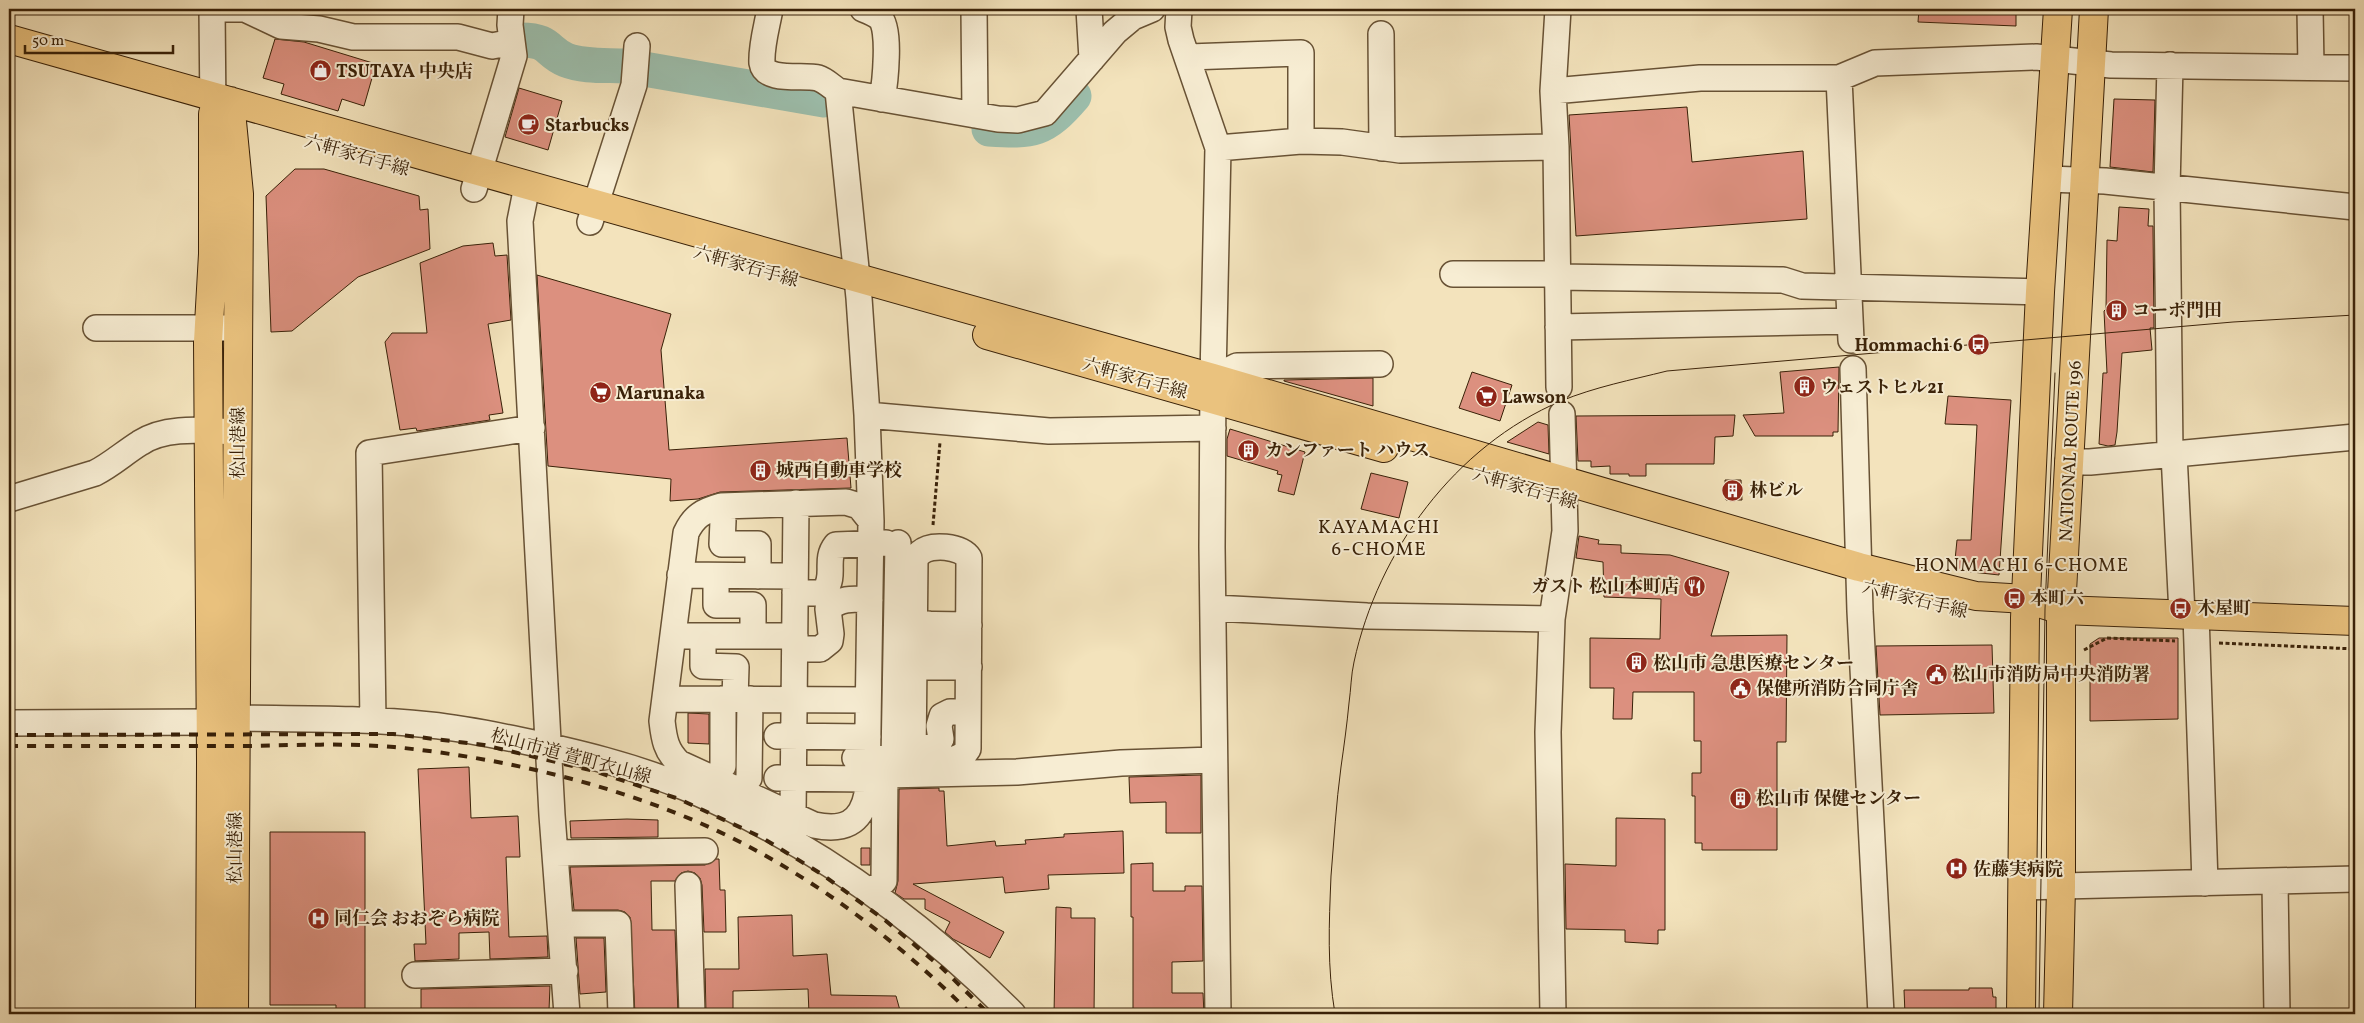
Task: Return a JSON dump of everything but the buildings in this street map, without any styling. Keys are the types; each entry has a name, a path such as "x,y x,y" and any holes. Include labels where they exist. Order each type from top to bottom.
{"main road":[{"name":"NATIONAL ROUTE 196","path":"2021,1014 2026,609 2040,292 2058,9"},
{"name":"NATIONAL ROUTE 196","path":"2058,1014 2061,887 2061,610 2094,9"},
{"path":"9,39 222,108"},
{"path":"9,57 222,108"},
{"name":"六軒家石手線","path":"222,108 1565,490 1859,576 1972,614 2026,609 2355,621"},
{"name":"松山港線","path":"222,108 208,328 208,431 223,720 234,1014"},
{"name":"松山港線","path":"210,1014 238,432 239,194 222,108"}],"street":[{"path":"222,108 212,9 244,9 281,26 319,29 353,37 458,37 492,46 512,42"},
{"path":"222,108 226,9"},
{"path":"477,180 514,56 510,24 511,9"},
{"path":"770,9 762,66 768,72 780,76 819,78 838,91 975,115 1018,120 1045,113 1115,32 1133,17 1152,9"},
{"path":"863,9 880,18 885,26 886,80 882,98"},
{"path":"974,9 975,115"},
{"path":"1089,9 1092,59"},
{"path":"1179,9 1178,27 1218,148 1213,389 1214,760 1218,1014"},
{"path":"1558,9 1554,91 1556,275 1560,387"},
{"path":"2310,9 2311,67"},
{"path":"1381,34 1382,148"},
{"path":"593,213 634,85 637,46"},
{"path":"1188,57 1301,53 1301,141"},
{"path":"1554,91 1700,78 1839,78 1876,62 2036,57 2091,62 2111,66 2355,68"},
{"path":"2170,66 2167,188 2172,454 2189,615 2205,883"},
{"path":"1558,327 1851,330 1839,78"},
{"path":"825,862 852,821 864,809 861,760 863,612 867,536 867,415 838,91"},
{"path":"1218,148 1301,141 1342,142 1400,150 1556,147"},
{"path":"2047,179 2167,188 2355,208"},
{"path":"525,194 520,221 548,746 567,1014"},
{"path":"1453,274 1783,280 1802,286 2040,292"},
{"path":"96,328 239,328"},
{"path":"1213,389 1237,366 1380,364"},
{"path":"1853,369 1859,576 1881,1014"},
{"path":"1553,1014 1548,732 1552,619 1566,531 1562,414"},
{"path":"867,415 1050,432 1213,428"},
{"path":"373,721 369,453 532,428"},
{"path":"9,499 95,473 141,442 154,437 175,432 238,432"},
{"path":"2068,462 2355,437"},
{"path":"861,760 825,758 785,787 679,764 669,753 664,738 662,721 673,699 688,636 701,531 706,525 714,522 846,502 859,506 867,536"},
{"path":"753,636 753,605 716,605 697,575 686,533 692,518 705,510 721,506 787,511"},
{"path":"787,511 782,580 789,640 785,787 814,825 829,828 840,827 852,821"},
{"path":"722,521 722,544 758,544 782,580"},
{"path":"697,575 782,580 818,593 825,590 831,578 829,557 836,545 867,536 909,548 957,548 965,552 969,558 969,625 963,667"},
{"path":"907,755 915,560 909,548"},
{"path":"688,636 753,636 789,640 820,648 826,645 831,634 828,609 840,600 863,612 913,624 969,625"},
{"path":"1214,608 1368,616 1552,619"},
{"path":"907,755 914,666 913,624"},
{"path":"786,736 825,758 861,760 907,755 935,747 941,739 939,726 942,716 950,712 968,712 963,667 958,646 928,646 913,624"},
{"path":"688,636 703,666 736,666 736,699 749,778"},
{"path":"914,666 963,667"},
{"path":"673,699 862,700"},
{"path":"673,699 683,746 690,752 749,778 785,787 823,812 838,812 846,807 852,797 861,760"},
{"path":"722,766 736,699"},
{"name":"松山市道 萱町衣山線","path":"9,723 223,720 373,721 430,725 548,746 624,766 687,789 745,816 825,862 871,892 928,935 1013,1014"},
{"path":"871,892 884,881 885,775 1017,772 1121,764 1214,760"},
{"path":"555,853 705,851"},
{"path":"2022,887 2355,880"},
{"path":"2274,883 2277,1014"},
{"path":"688,885 692,1014"},
{"path":"561,924 618,924 620,1014"},
{"path":"415,975 565,971"}],"green space":[{"path":"2351,734 2355,734 2355,871 2352,871"}],"waterway":[{"path":"521,40 543,44 560,57 573,62 588,65 625,66"},
{"path":"644,69 824,100"},
{"path":"989,129 1017,130 1037,127 1046,123 1064,108 1074,96"}],"tram line":[{"path":"1335,1014 1332,996 1329,929 1331,876 1338,795 1354,662 1365,621 1382,581 1402,543 1427,507 1455,474 1487,445 1523,421 1561,401 1613,384 1667,371 2233,322 2355,315"},
{"path":"2039,1014 2045,609 2055,373"}],"railway":[{"path":"9,735 393,734 484,745 594,771 679,799 761,837 823,875 886,921 942,968 989,1014"},
{"path":"9,746 321,745 394,747 487,760 581,781 627,795 716,830 786,868 870,925 922,968 971,1014"}],"place":[{"name":"TSUTAYA 中央店","path":"320,71"},
{"name":"Starbucks","path":"529,125"},
{"name":"コーポ門田","path":"2116,310"},
{"name":"Hommachi 6","path":"1979,345"},
{"name":"ウェストヒル21","path":"1804,387"},
{"name":"Marunaka","path":"600,393"},
{"name":"Lawson","path":"1486,397"},
{"name":"カンファート ハウス","path":"1249,450"},
{"name":"城西自動車学校","path":"760,470"},
{"name":"林ビル","path":"1733,490"},
{"name":"ガスト 松山本町店","path":"1695,586"},
{"name":"本町六","path":"2014,598"},
{"name":"木屋町","path":"2181,608"},
{"name":"松山市 急患医療センター","path":"1637,663"},
{"name":"松山市消防局中央消防署","path":"1936,674"},
{"name":"保健所消防合同庁舎","path":"1740,688"},
{"name":"松山市 保健センター","path":"1740,798"},
{"name":"佐藤実病院","path":"1957,869"},
{"name":"同仁会 おおぞら病院","path":"318,918"}],"district":[{"name":"KAYAMACHI 6-CHOME","path":"1379,537"},
{"name":"HONMACHI 6-CHOME","path":"2022,564"}]}
